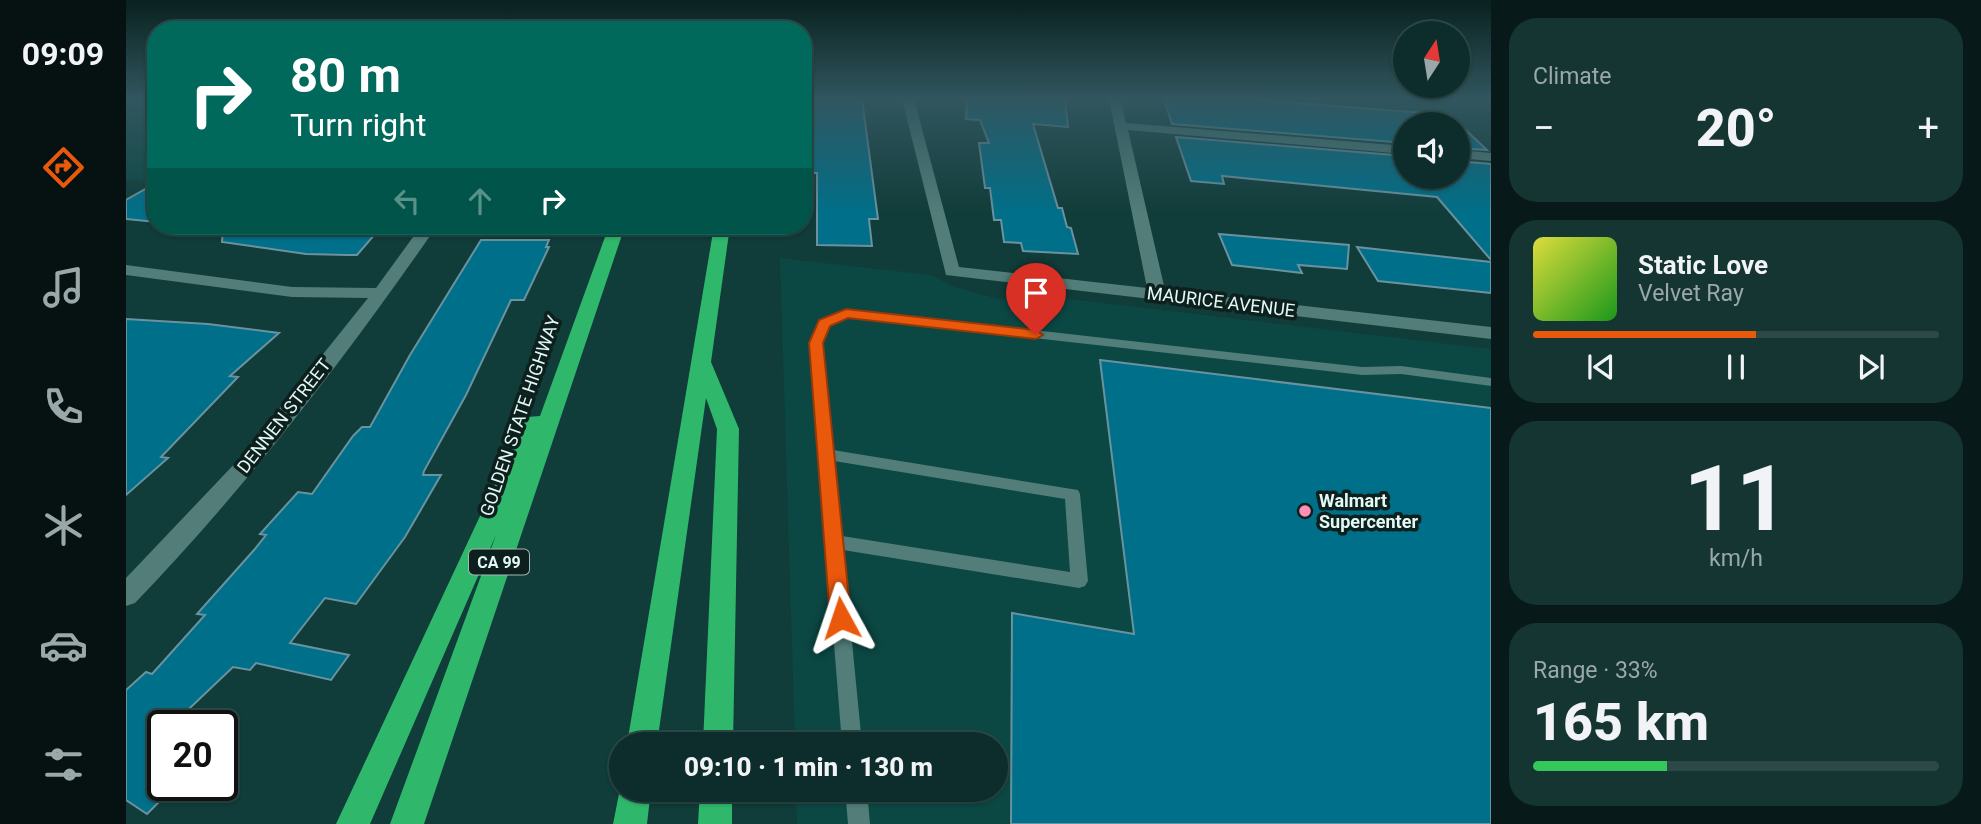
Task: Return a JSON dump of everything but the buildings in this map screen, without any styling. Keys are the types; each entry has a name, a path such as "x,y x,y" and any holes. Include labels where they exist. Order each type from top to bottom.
{"highway":[{"name":"GOLDEN STATE HIGHWAY","path":"407,824 614,235"},
{"path":"644,732 721,235"},
{"path":"352,824 591,299"},
{"path":"701,362 728,429 718,732"},
{"path":"630,824 633,802"},
{"path":"715,824 716,802"}],"street":[{"name":"MAURICE AVENUE","path":"918,137 952,271 1491,333"},
{"path":"1123,137 1157,295"},
{"path":"1257,137 1393,149"},
{"path":"1470,155 1491,157"},
{"name":"DENNEN STREET","path":"126,595 216,503 381,293 423,235"},
{"path":"126,270 292,292 381,293"}],"lane":[{"path":"851,732 816,343 824,323 846,313 1362,371 1401,370 1491,382"},
{"path":"826,454 1072,494 1079,581 834,542"},
{"path":"857,802 859,824"}],"shaded area":[{"path":"126,137 147,137 147,181 126,179"},
{"path":"780,258 932,275 951,286 999,299 1070,299 1491,349 1491,824 797,824 796,802 1008,802 1008,732 795,732"}],"place":[{"name":"Walmart Supercenter","path":"1305,511"}],"route":[{"path":"841,618 816,343 824,323 846,313 1036,335"}]}
